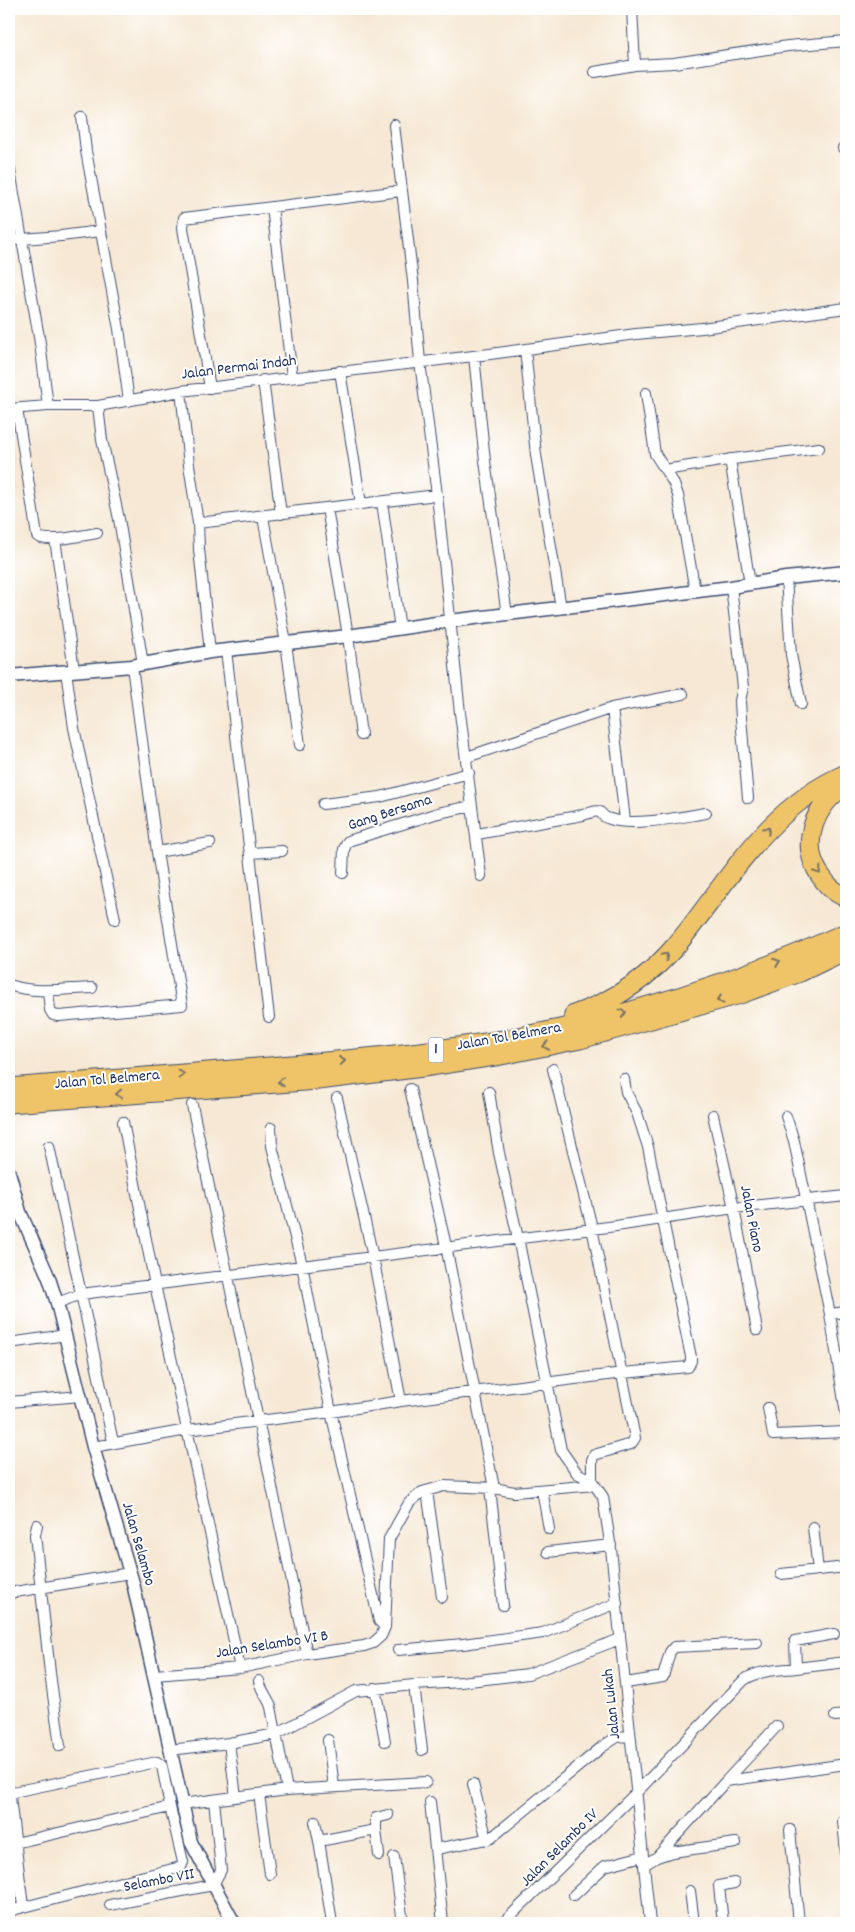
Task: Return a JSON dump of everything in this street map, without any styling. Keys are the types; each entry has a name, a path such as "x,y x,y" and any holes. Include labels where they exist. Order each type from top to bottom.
{"highway":[{"path":"499,1040 591,1009 634,984 678,943 733,869 771,826 805,797 846,774"},
{"path":"846,785 821,808 810,835 810,849 814,866 830,888 846,897"},
{"name":"Jalan Tol Belmera","path":"9,1088 325,1063 422,1052 499,1040 577,1025 658,1004 737,978 802,953 846,933"},
{"name":"Jalan Tol Belmera","path":"9,1103 318,1080 501,1055 580,1039 661,1018 740,994 800,972 846,952"}],"street":[{"path":"632,9 635,65"},
{"path":"595,72 635,65 674,62 788,46 846,41"},
{"path":"82,117 129,401"},
{"path":"394,125 413,281 420,362 437,495 462,732 467,757 481,876"},
{"path":"9,165 40,343 48,406"},
{"path":"210,388 182,222 187,217 401,191"},
{"path":"272,207 292,377"},
{"path":"9,240 100,231"},
{"name":"Jalan Permai Indah","path":"13,409 48,406 98,406 181,390 474,356 636,334 702,328 846,308"},
{"path":"525,349 536,454 561,608"},
{"path":"474,356 485,461 507,615"},
{"path":"340,371 360,504"},
{"path":"263,380 282,514"},
{"path":"181,390 189,465 198,523 210,652"},
{"path":"646,393 655,454 673,482 678,495 695,591"},
{"path":"48,991 50,1010 53,1015 60,1016 182,1004 157,852 138,665 119,519 102,440 98,406"},
{"path":"13,409 37,536 42,540 97,533"},
{"path":"666,470 730,459 819,448"},
{"path":"730,459 750,584"},
{"path":"198,523 437,495"},
{"path":"382,502 400,629"},
{"path":"327,508 348,636 361,735"},
{"path":"263,516 286,643 300,745"},
{"path":"55,539 70,670 74,728 115,919"},
{"path":"9,676 138,665 210,652 731,587 786,578 846,572"},
{"path":"786,578 791,655 800,704"},
{"path":"731,587 743,687 740,701 748,798"},
{"path":"226,650 269,1017"},
{"path":"467,757 612,708 683,694"},
{"path":"612,708 626,821"},
{"path":"324,804 380,797 468,773"},
{"name":"Gang Bersama","path":"343,873 344,849 348,841 438,813 472,806"},
{"path":"477,834 574,816 595,810 601,811 609,820 626,821 645,821 706,813"},
{"path":"157,852 210,843"},
{"path":"251,853 282,851"},
{"path":"9,985 31,990 48,991 92,988"},
{"path":"554,1069 592,1228 634,1433 634,1441 631,1444 594,1455 592,1460 593,1483"},
{"path":"93,1447 187,1430 331,1412 401,1401 623,1373 688,1367 691,1362 663,1219 644,1134 637,1113 626,1092 624,1079"},
{"path":"410,1088 446,1246 476,1392 492,1488 503,1605"},
{"path":"489,1092 499,1152 561,1450 578,1473 593,1483"},
{"path":"337,1098 373,1257 401,1401"},
{"path":"192,1105 229,1274 257,1422 307,1654"},
{"name":"Jalan Piano","path":"713,1116 734,1208 757,1330"},
{"path":"786,1116 794,1141 830,1314 846,1414"},
{"path":"124,1122 155,1284 240,1668"},
{"path":"271,1128 272,1146 302,1265 331,1412 379,1621 385,1627"},
{"path":"49,1146 113,1442"},
{"name":"Jalan Selambo","path":"9,1172 20,1212 58,1303 93,1447 130,1573 155,1675 191,1842 234,1923"},
{"path":"58,1303 81,1294 663,1219 734,1208 846,1196"},
{"path":"830,1314 846,1312"},
{"path":"9,1342 66,1335"},
{"path":"9,1402 81,1396"},
{"path":"768,1408 773,1435 846,1432"},
{"path":"385,1627 389,1539 410,1504 417,1496 427,1490 444,1486 492,1488 514,1492 593,1483"},
{"name":"Jalan Lukah","path":"593,1483 603,1497 611,1545 650,1923"},
{"path":"427,1490 442,1597"},
{"path":"542,1490 549,1529"},
{"path":"36,1525 35,1535 60,1746"},
{"path":"813,1527 818,1570"},
{"path":"548,1552 611,1545"},
{"path":"782,1574 846,1567"},
{"path":"9,1593 130,1573"},
{"path":"398,1650 463,1644 543,1633 617,1603"},
{"name":"Jalan Selambo VI B","path":"155,1675 240,1668 307,1654 364,1646 381,1636 385,1627"},
{"path":"796,1668 795,1641 834,1634"},
{"path":"170,1750 229,1743 276,1734 356,1691 528,1674 620,1639"},
{"path":"626,1683 663,1677 670,1652 674,1646 758,1643"},
{"name":"Jalan Selambo IV","path":"504,1923 636,1794 744,1680 752,1675 767,1671 846,1662"},
{"path":"259,1681 261,1689 268,1698 287,1790"},
{"path":"414,1684 422,1750"},
{"path":"375,1688 385,1741"},
{"path":"835,1716 846,1715"},
{"path":"657,1856 777,1726"},
{"path":"436,1850 487,1840 602,1747 617,1738 630,1736"},
{"path":"328,1740 334,1787"},
{"path":"229,1743 236,1798"},
{"path":"9,1911 181,1867 183,1862 183,1808 162,1766 157,1762 13,1792 10,1797 23,1907"},
{"path":"726,1781 846,1764"},
{"path":"15,1843 214,1800 287,1790 426,1782"},
{"path":"473,1784 487,1840"},
{"path":"259,1794 270,1874"},
{"path":"214,1800 221,1870 214,1885"},
{"path":"430,1802 443,1923"},
{"path":"379,1855 376,1818 388,1816"},
{"path":"843,1821 846,1854"},
{"path":"315,1822 332,1923"},
{"path":"319,1841 376,1830"},
{"path":"790,1830 799,1923"},
{"path":"574,1895 605,1866 643,1860 672,1852 736,1843"},
{"path":"394,1857 403,1923"},
{"path":"723,1923 719,1886 734,1883"},
{"name":"Selambo VII","path":"110,1906 214,1885"},
{"path":"690,1891 694,1923"}]}
